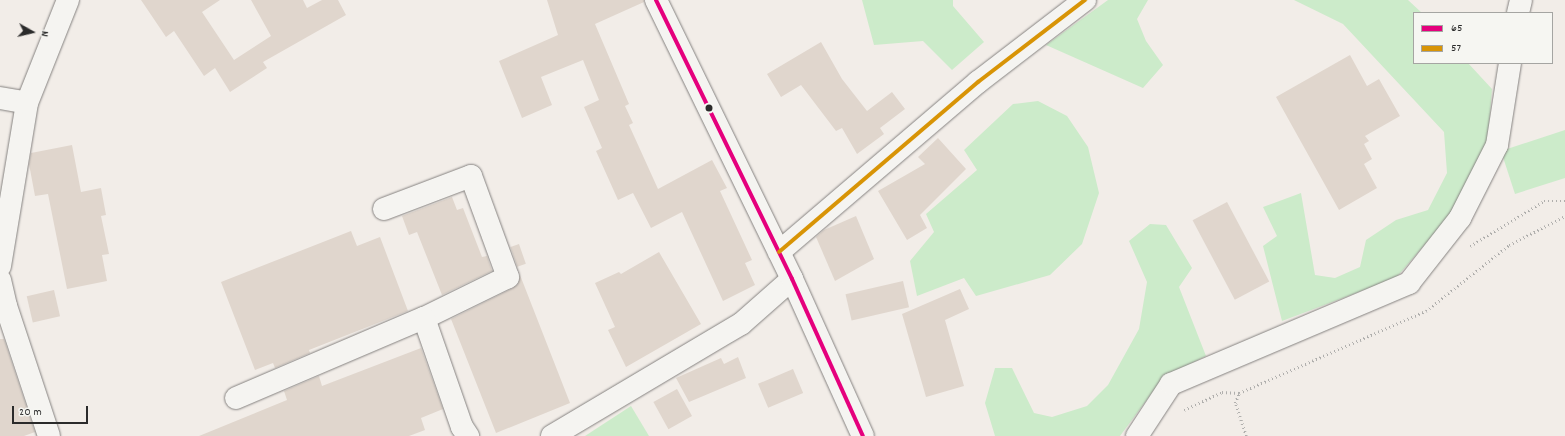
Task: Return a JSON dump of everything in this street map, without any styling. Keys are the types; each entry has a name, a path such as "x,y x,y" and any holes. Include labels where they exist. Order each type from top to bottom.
{"street":[{"path":"0,266 27,103 68,0"},
{"path":"656,0 792,279 863,436"},
{"path":"779,252 978,82 1085,0"},
{"path":"1518,12 1521,0"},
{"path":"1137,436 1171,384 1409,283 1460,218 1497,145 1510,64"},
{"path":"0,98 27,103"},
{"path":"236,398 424,318 508,277 471,176 384,208"},
{"path":"552,436 741,324 792,279"},
{"path":"0,280 6,306 49,436"},
{"path":"424,318 462,427 468,436"}],"path":[{"path":"1463,251 1544,201 1565,201"},
{"path":"1181,412 1222,392 1239,393 1426,311 1509,244 1565,216"},
{"path":"1239,393 1235,403 1246,436"}],"green space":[{"path":"862,0 953,0 953,6 984,42 952,70 923,41 874,45"},
{"path":"1108,0 1148,0 1137,19 1146,41 1163,65 1143,88 1046,45"},
{"path":"1294,0 1408,0 1421,12 1413,12 1413,64 1469,64 1492,89 1488,141 1451,214 1396,278 1282,321 1263,246 1277,236 1263,207 1301,193 1315,275 1335,278 1360,267 1366,240 1396,220 1428,210 1447,173 1444,132 1343,24"},
{"path":"1038,101 1067,116 1088,147 1099,193 1082,244 1050,275 976,296 964,278 917,296 910,261 934,232 926,214 977,170 964,150 1013,104"},
{"path":"1565,130 1565,178 1515,194 1501,151"},
{"path":"1150,224 1166,225 1192,268 1179,287 1206,356 1163,378 1120,436 995,436 985,403 995,368 1012,368 1034,413 1052,417 1087,406 1108,385 1139,329 1147,282 1129,241"},
{"path":"631,406 649,436 585,436"}],"building":[{"path":"141,0 220,0 202,12 234,60 271,36 251,0 303,0 307,8 322,0 338,0 346,15 263,62 267,68 230,92 215,68 204,76 174,31 166,37"},
{"path":"547,0 644,0 644,2 595,24 629,104 625,106 633,123 629,125 658,189 712,160 727,188 720,191 752,260 745,263 755,285 723,301 682,212 651,228 633,193 618,200 596,151 602,148 584,107 599,100 583,60 541,77 552,105 522,118 499,61 558,35"},
{"path":"821,42 842,79 867,111 892,92 905,109 880,128 884,134 857,154 842,128 836,131 801,85 781,97 767,74"},
{"path":"1350,55 1367,86 1379,79 1400,116 1365,136 1369,141 1364,144 1372,159 1364,164 1377,188 1339,210 1276,97"},
{"path":"938,138 966,169 920,215 927,228 907,240 878,191 925,164 918,157"},
{"path":"72,145 81,192 101,188 106,215 101,216 109,254 102,255 107,281 67,289 48,194 35,196 29,164 31,153"},
{"path":"452,197 457,210 463,208 482,257 487,256 492,271 442,295 417,232 409,235 402,216"},
{"path":"1227,202 1269,281 1235,300 1193,220"},
{"path":"856,216 874,259 835,281 816,237 824,230"},
{"path":"351,231 357,246 380,237 408,311 309,350 310,353 275,368 273,363 255,370 221,282"},
{"path":"519,244 526,264 517,267 510,247"},
{"path":"659,252 701,324 626,367 608,330 615,327 595,283 619,272 621,274"},
{"path":"520,275 570,403 496,433 451,319 513,288 518,284"},
{"path":"903,281 909,307 852,321 846,294"},
{"path":"960,289 969,309 945,320 964,386 926,397 902,314"},
{"path":"54,290 60,316 33,323 27,296"},
{"path":"0,339 4,339 35,432 24,436 0,436"},
{"path":"421,348 443,409 421,418 425,430 409,436 199,436 287,400 284,391 319,376 322,386"},
{"path":"738,357 746,378 689,402 676,378 721,358 724,364"},
{"path":"793,369 803,393 768,408 758,384"},
{"path":"677,389 692,416 668,429 653,402"}],"transit line":[{"name":"65","path":"656,0 792,279 863,436"},
{"name":"57","path":"779,252 978,82 1085,0"}]}
